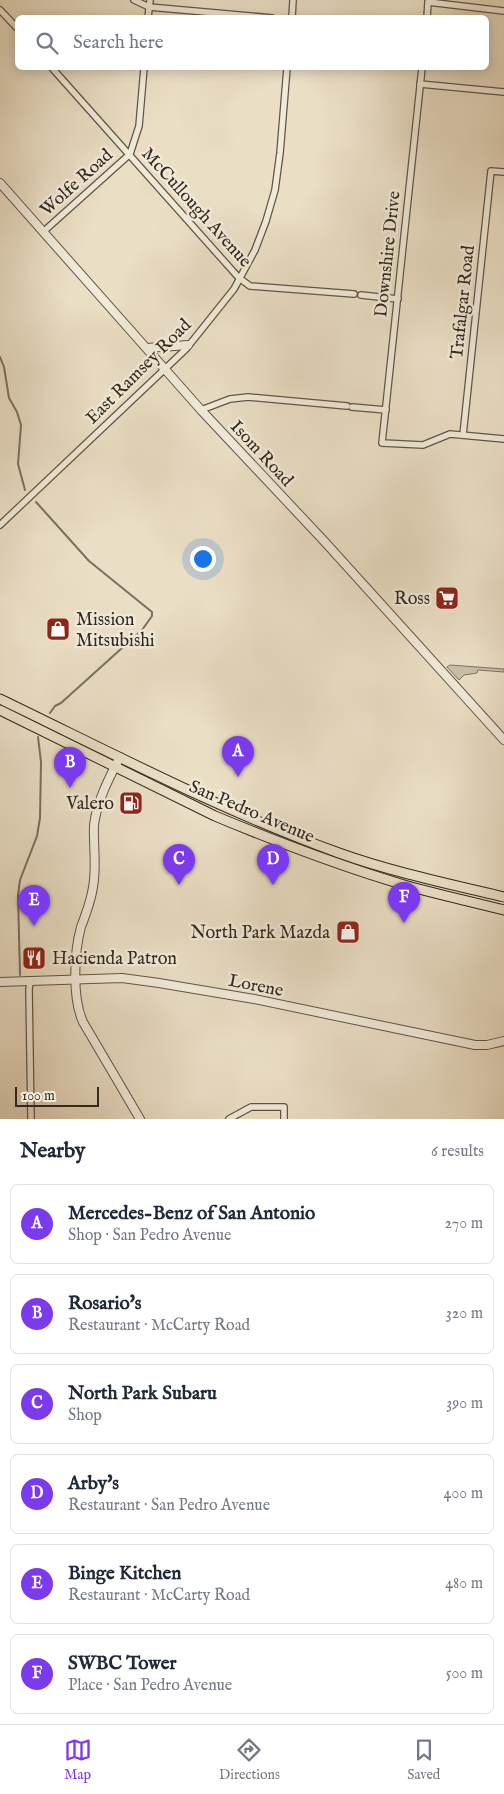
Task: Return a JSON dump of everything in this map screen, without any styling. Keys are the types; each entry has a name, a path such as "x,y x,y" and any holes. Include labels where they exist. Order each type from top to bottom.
{"main road":[{"name":"San Pedro Avenue","path":"0,699 221,806 293,836 342,854 411,875 504,897"},
{"name":"San Pedro Avenue","path":"0,710 210,814 244,828 338,864 408,886 504,910"},
{"path":"408,886 411,875"},
{"path":"425,890 428,879"}],"street":[{"path":"134,0 149,7 238,15"},
{"path":"148,15 150,0"},
{"path":"292,15 293,0"},
{"path":"427,15 428,2 504,11"},
{"path":"0,10 15,26"},
{"name":"McCullough Avenue","path":"54,70 239,278 250,286 398,299"},
{"name":"Wolfe Road","path":"43,232 130,154 139,126 144,70"},
{"name":"East Ramsey Road","path":"0,526 188,345 225,300 239,278 255,250 266,221 274,190 280,153 287,70"},
{"name":"Downshire Drive","path":"422,70 382,443 424,444 450,434 463,435"},
{"path":"420,84 504,92"},
{"name":"Trafalgar Road","path":"463,435 491,171 504,172"},
{"name":"Isom Road","path":"0,184 201,410 324,541 504,740"},
{"path":"147,348 188,345"},
{"path":"201,410 230,399 248,397 386,410"},
{"path":"463,435 504,439"},
{"path":"120,757 102,794 96,814 94,830 94,883 79,939 76,980 80,1014 140,1119"},
{"name":"Lorene","path":"0,982 122,978 159,982 254,999 475,1045 504,1041"},
{"path":"30,981 31,1119"},
{"path":"229,1119 251,1107 284,1107 284,1119"}],"shaded area":[{"path":"450,665 504,669 504,672 478,670 477,673 464,675 459,680 447,667"}],"waterway":[{"path":"0,357 4,367 9,398 17,412 21,425 18,464 25,490"},
{"path":"36,502 89,561 152,612 152,616 142,630 61,703 55,706 50,713"},
{"path":"20,975 18,895 20,880 37,836 40,818 41,762 38,737"}],"place":[{"name":"Ross","path":"447,598"},
{"name":"Mission Mitsubishi","path":"58,629"},
{"name":"Mercedes-Benz of San Antonio","path":"238,777"},
{"name":"Rosario's","path":"70,788"},
{"name":"Valero","path":"131,803"},
{"name":"North Park Subaru","path":"179,885"},
{"name":"Arby's","path":"273,885"},
{"name":"SWBC Tower","path":"404,923"},
{"name":"Binge Kitchen","path":"34,926"},
{"name":"North Park Mazda","path":"348,932"},
{"name":"Hacienda Patron","path":"34,958"}]}
